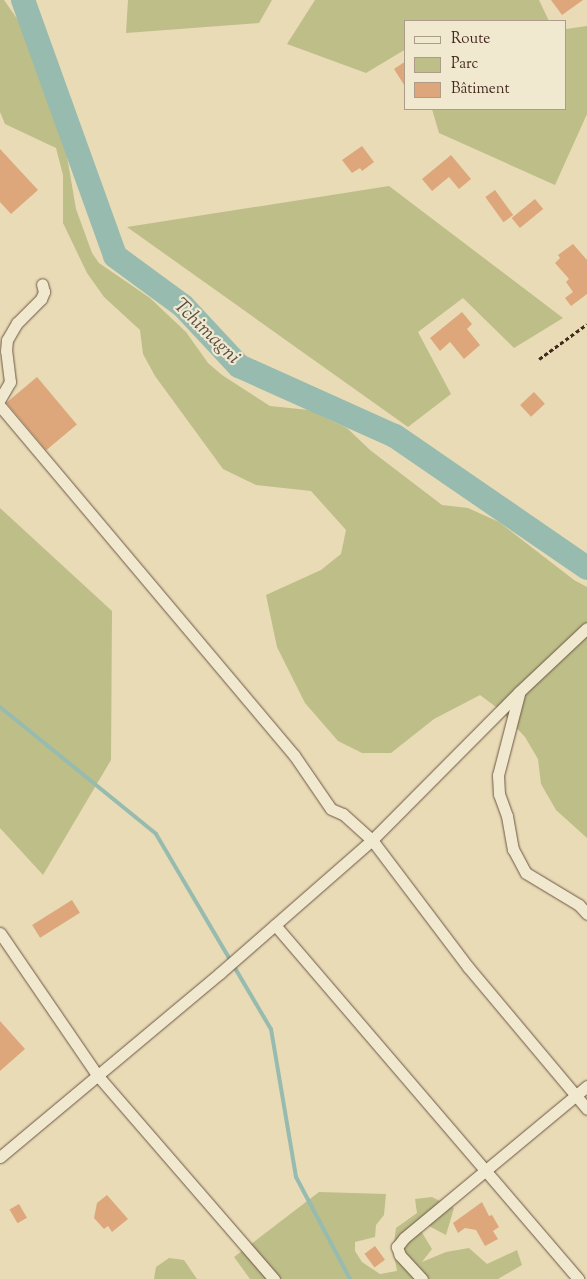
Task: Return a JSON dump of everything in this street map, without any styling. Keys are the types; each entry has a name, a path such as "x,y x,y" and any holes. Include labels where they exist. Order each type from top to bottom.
{"street":[{"path":"0,399 10,382 6,351 7,340 17,323 41,299 44,292 42,284"},
{"path":"0,406 294,756 331,809 343,814 372,840 468,967 587,1109"},
{"path":"0,1157 98,1076 372,840 519,692 587,628"},
{"path":"519,692 498,775 499,794 507,816 513,849 526,873 579,905 587,914"},
{"path":"275,925 578,1279"},
{"path":"0,933 98,1076 274,1279"},
{"path":"422,1279 400,1255 397,1247 404,1238 587,1086"}],"path":[{"path":"538,359 587,324"}],"green space":[{"path":"0,0 4,0 18,20 62,127 76,209 92,253 99,263 150,298 186,332 208,363 222,375 270,406 309,410 347,428 370,450 442,505 468,508 499,522 574,580 587,587 587,838 556,810 541,784 538,759 525,737 500,710 480,695 434,719 391,753 362,753 338,741 305,703 277,647 266,595 321,570 341,554 346,530 311,491 256,485 223,469 155,376 143,354 140,330 104,297 87,273 63,223 63,175 56,148 5,124 0,112"},
{"path":"128,0 272,0 259,23 126,33"},
{"path":"315,0 539,0 549,20 404,20 404,50 366,73 287,44"},
{"path":"587,26 587,114 555,185 439,133 432,110 567,110 567,29"},
{"path":"389,186 563,318 514,348 463,298 418,332 451,394 408,427 127,227"},
{"path":"0,508 112,611 111,760 43,875 0,828"},
{"path":"319,1192 386,1194 384,1215 376,1225 375,1237 355,1242 355,1251 362,1262 380,1274 397,1271 393,1250 396,1228 417,1213 415,1199 432,1197 454,1208 446,1235 425,1224 421,1231 432,1249 422,1262 446,1252 469,1248 487,1264 517,1250 522,1265 498,1279 250,1279 234,1257"},
{"path":"169,1258 184,1260 197,1279 154,1279 156,1267"}],"building":[{"path":"551,0 583,0 562,15"},
{"path":"404,62 404,85 394,69"},
{"path":"362,146 374,162 362,171 360,168 352,173 342,160"},
{"path":"0,149 38,190 11,214 0,202"},
{"path":"451,155 471,179 459,189 449,177 432,191 422,179"},
{"path":"495,190 513,215 504,222 485,197"},
{"path":"535,199 543,209 520,228 512,218"},
{"path":"573,244 587,260 587,294 571,306 565,298 573,292 566,282 569,279 555,263 560,258 558,255"},
{"path":"462,312 472,324 467,329 480,345 464,359 450,342 440,351 430,338"},
{"path":"37,377 77,424 46,450 6,403"},
{"path":"534,392 545,404 531,417 520,405"},
{"path":"72,900 80,913 40,938 32,925"},
{"path":"0,1021 25,1049 0,1071"},
{"path":"107,1195 128,1219 112,1232 108,1226 104,1229 94,1218 97,1203"},
{"path":"482,1202 489,1216 492,1215 499,1227 493,1231 498,1239 485,1246 476,1230 465,1228 458,1233 453,1223"},
{"path":"19,1204 27,1218 17,1223 9,1210"},
{"path":"375,1246 385,1260 374,1267 364,1254"}],"waterway":[{"name":"Tchimagni","path":"23,0 115,256 183,306 239,366 395,436 587,568"},
{"path":"0,707 156,834 271,1029 296,1177 350,1279"}]}
